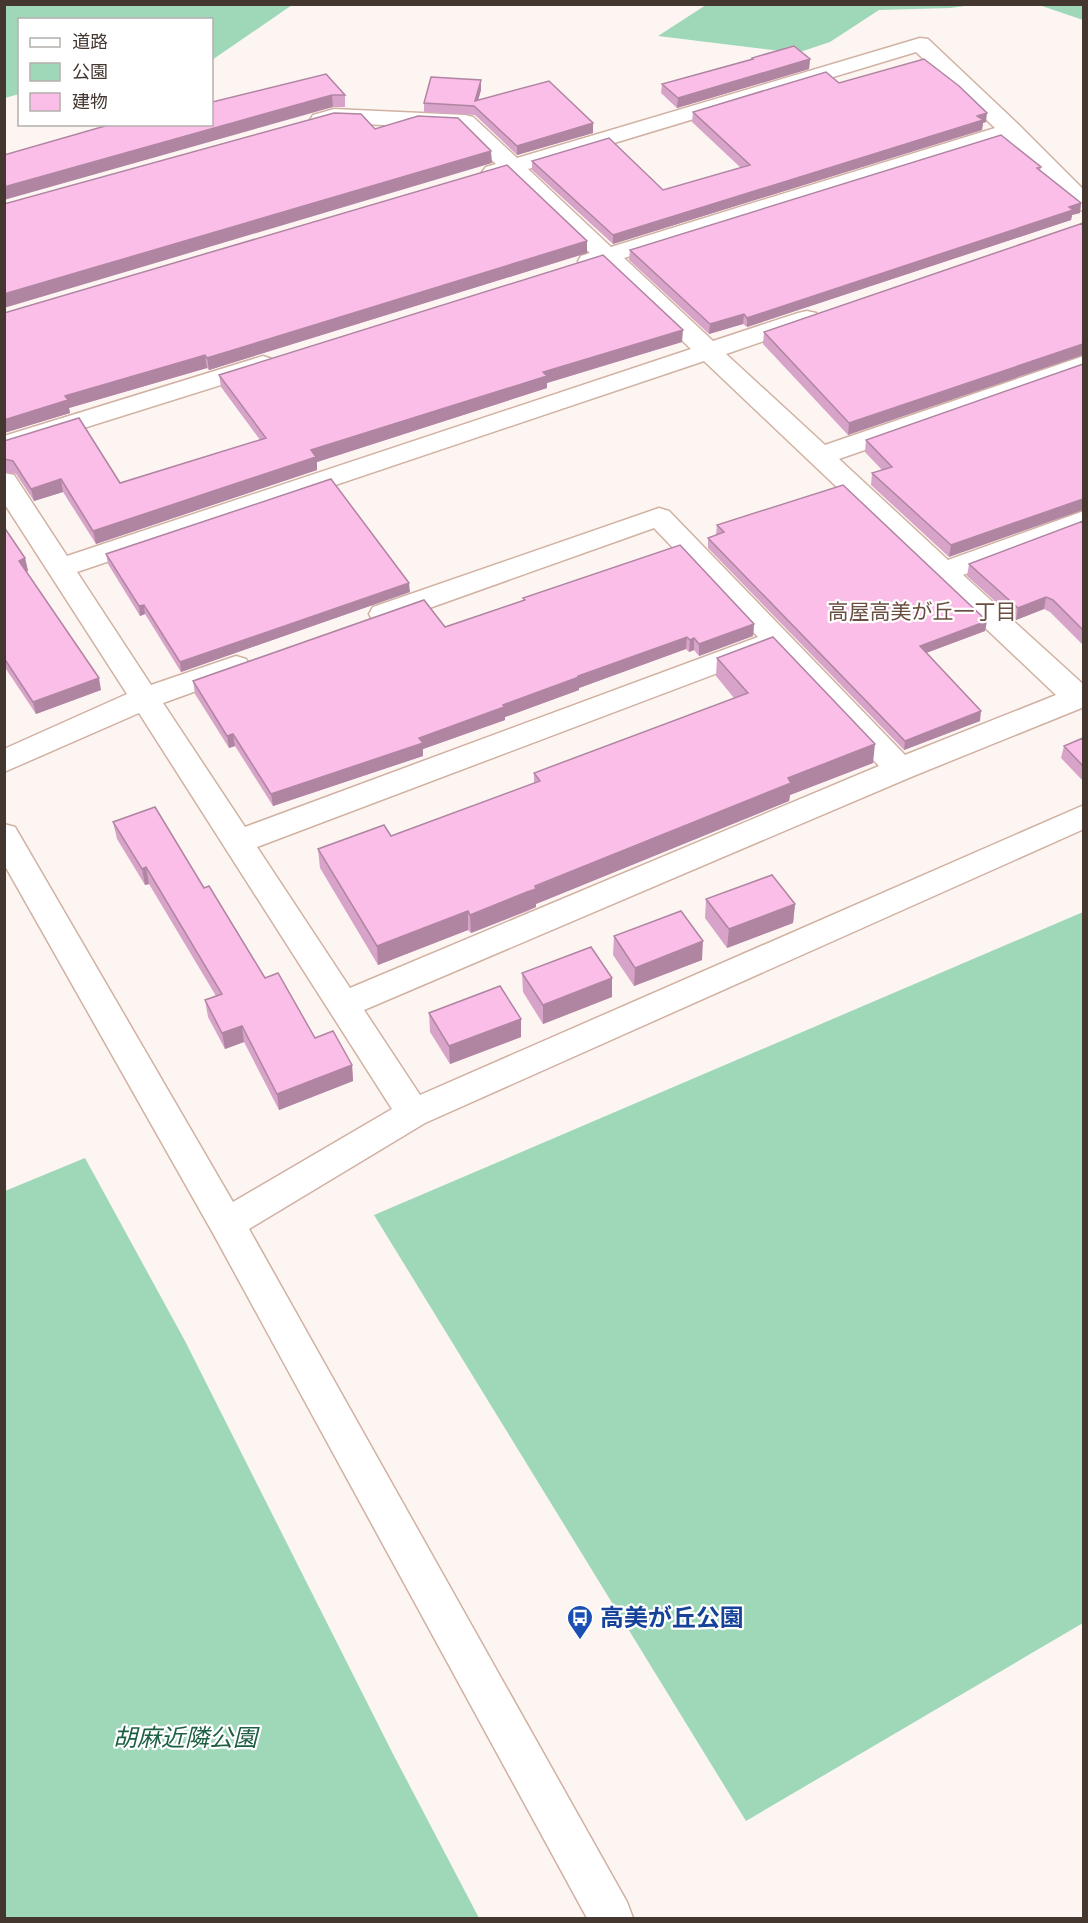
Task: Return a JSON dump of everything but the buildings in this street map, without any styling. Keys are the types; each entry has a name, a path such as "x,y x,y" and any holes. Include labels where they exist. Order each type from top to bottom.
{"street":[{"path":"468,179 920,44 1011,130 1083,204"},
{"path":"299,126 333,116 465,122 943,572 1080,697 900,769 343,1005"},
{"path":"574,267 1011,130"},
{"path":"61,568 834,309"},
{"path":"4,445 289,356"},
{"path":"820,456 1083,364"},
{"path":"4,481 413,1113"},
{"path":"357,623 659,517 900,769"},
{"path":"943,572 1083,519"},
{"path":"238,842 777,640"},
{"path":"4,762 145,698 257,659"},
{"path":"227,1224 413,1113 1083,816"},
{"path":"4,835 227,1224 611,1918"}],"green space":[{"path":"5,4 292,4 213,59 213,18 18,18 18,94 5,98"},
{"path":"706,5 972,5 950,8 879,10 830,42 797,53 658,36"},
{"path":"1039,5 1083,5 1083,20"},
{"path":"1083,912 1083,1623 746,1821 374,1215"},
{"name":"胡麻近隣公園","path":"85,1158 185,1341 393,1754 479,1918 5,1918 5,1191"}],"place":[{"name":"高美が丘公園","path":"580,1641"}],"district":[{"name":"高屋高美が丘一丁目","path":"922,612"}]}
